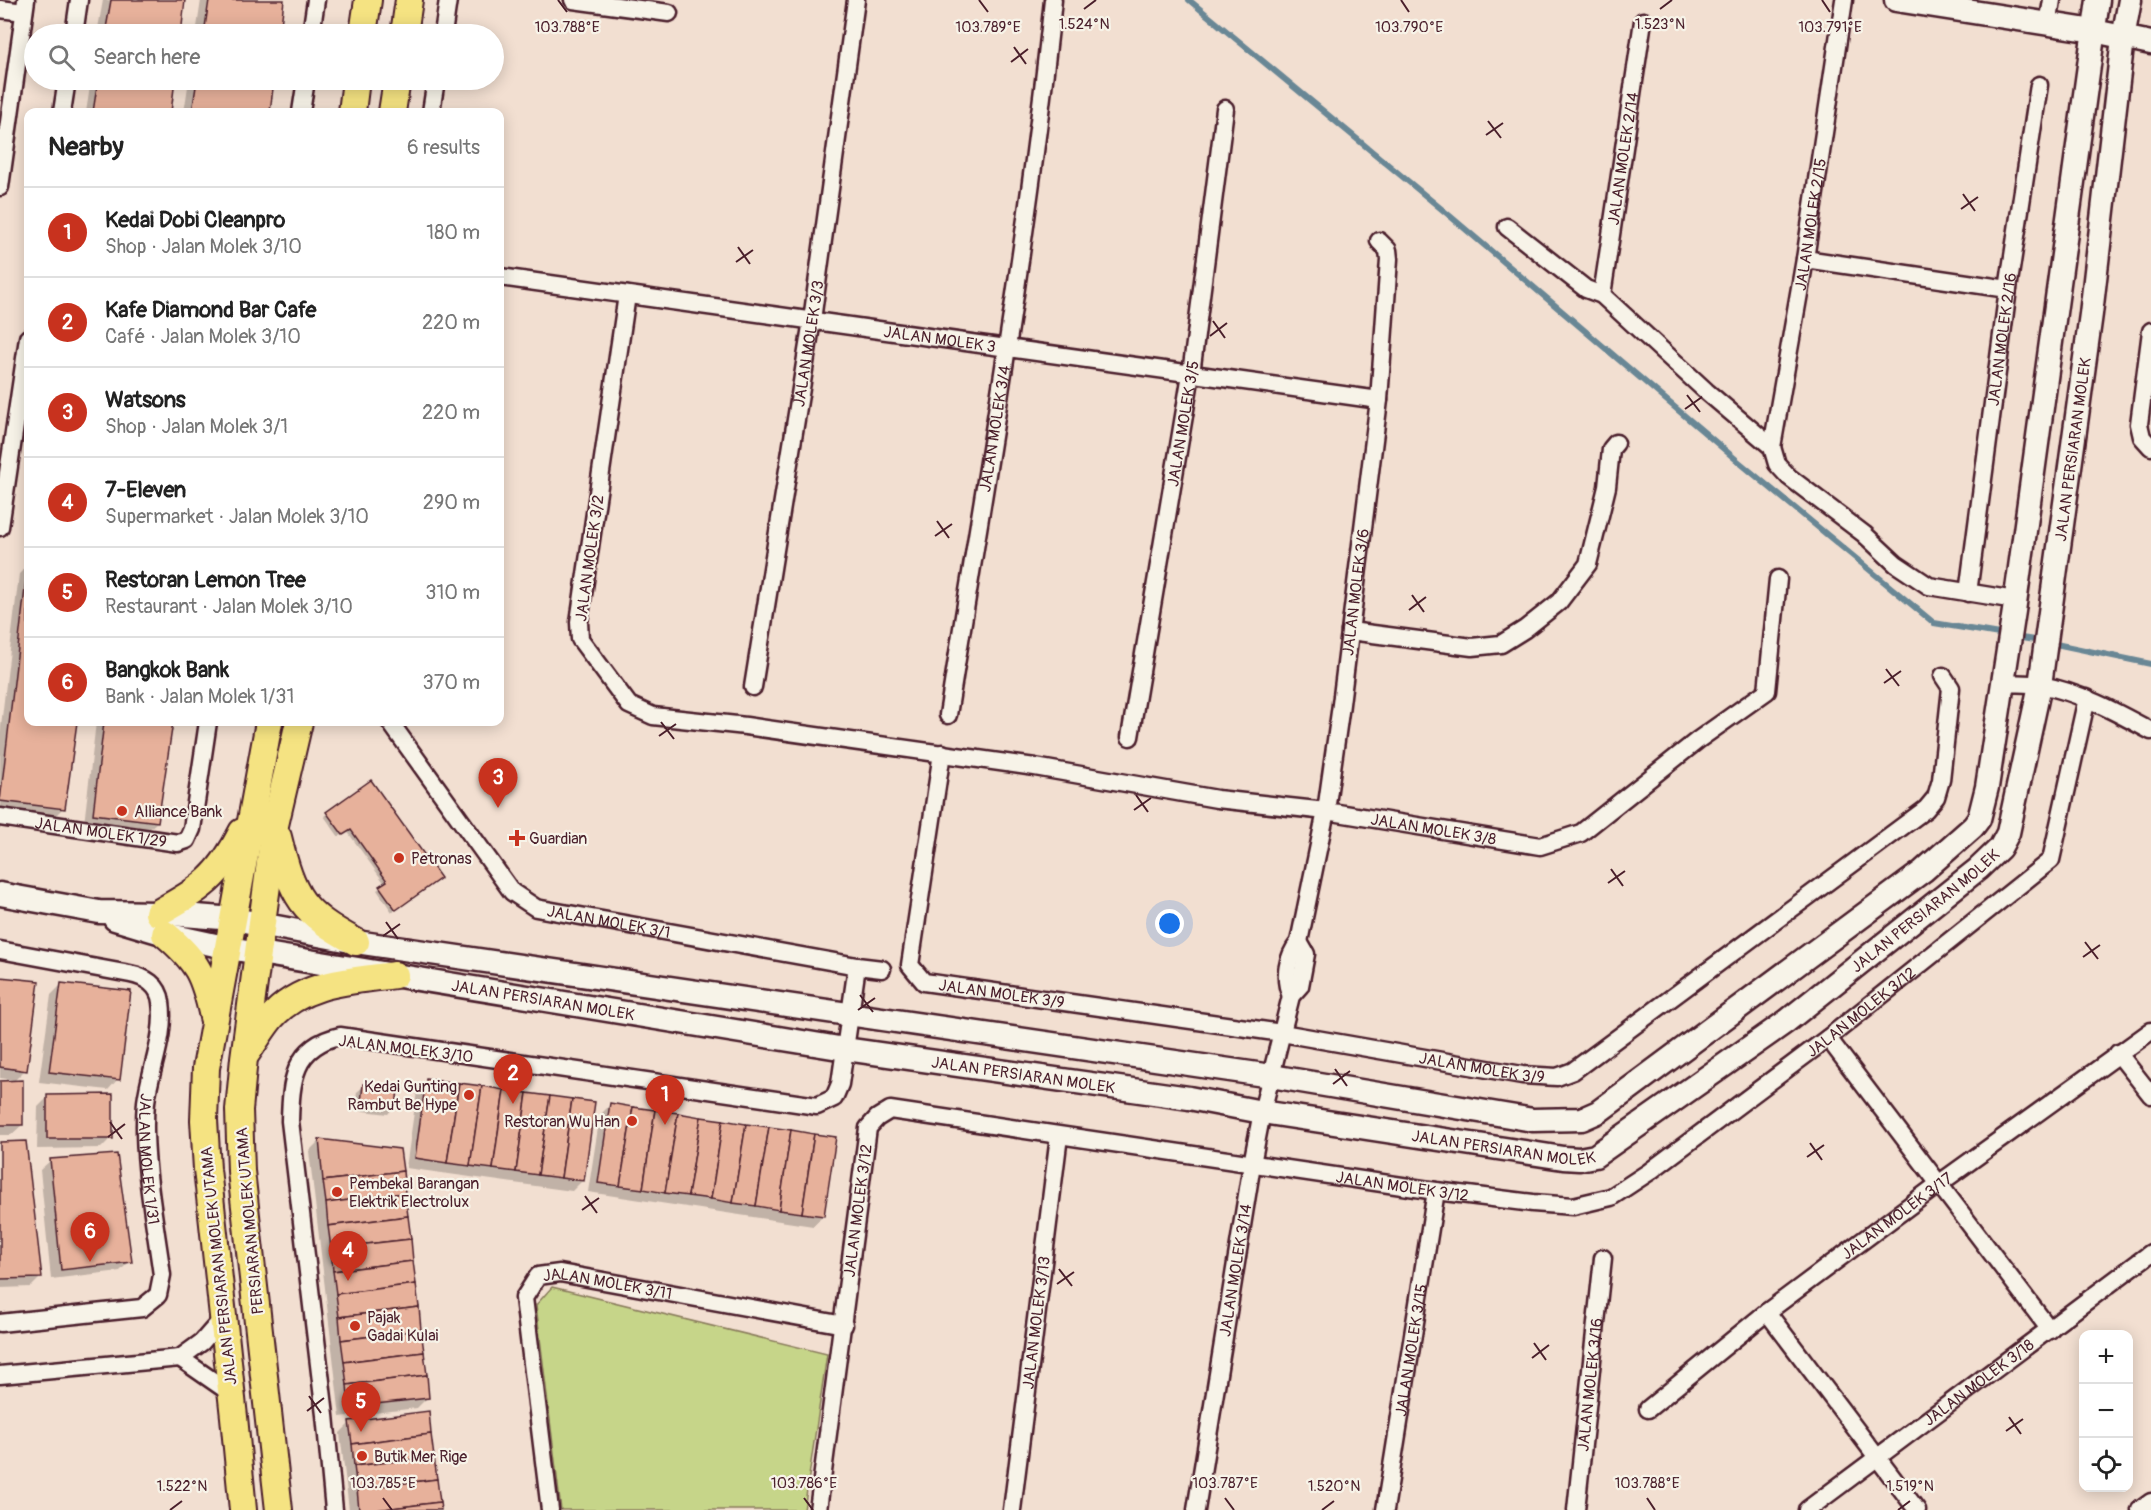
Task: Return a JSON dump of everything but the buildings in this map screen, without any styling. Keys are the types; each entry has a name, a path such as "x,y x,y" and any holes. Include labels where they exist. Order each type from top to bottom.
{"main road":[{"path":"364,24 368,0"},
{"path":"405,24 409,0"},
{"path":"1896,0 2094,31 2151,43"},
{"name":"JALAN PERSIARAN MOLEK","path":"162,924 234,918 356,942 1271,1076 1533,1120 1582,1119 1598,1112 1923,871 1956,845 1979,819 1987,788 2014,606 2098,0"},
{"name":"JALAN PERSIARAN MOLEK","path":"0,894 162,924 229,948 259,953 845,1049 1189,1098 1262,1112 1563,1158 1579,1159 1595,1156 1787,1021 1978,869 2000,848 2008,833 2041,675 2091,314 2123,38 2130,0"},
{"path":"352,108 355,90"},
{"path":"393,108 395,90"},
{"path":"215,1023 268,726"},
{"path":"298,726 275,825 283,858 294,890 307,909 327,926 356,942"},
{"path":"215,1023 208,991 200,971 162,924 221,869 252,813"},
{"name":"PERSIARAN MOLEK UTAMA","path":"275,825 239,1110 241,1171 279,1510"},
{"path":"244,1058 272,1017 302,994 315,988 338,983 395,975"},
{"name":"JALAN PERSIARAN MOLEK UTAMA","path":"215,1023 206,1068 204,1120 207,1169 243,1510"}],"street":[{"path":"76,24 80,0"},
{"path":"312,24 316,0"},
{"path":"444,24 448,0"},
{"path":"573,0 669,13"},
{"name":"JALAN MOLEK 3/3","path":"753,687 812,320 856,0"},
{"name":"JALAN MOLEK 3/4","path":"948,715 1007,348 1040,123 1053,0"},
{"name":"JALAN MOLEK 2/15","path":"1772,447 1805,259 1844,0"},
{"path":"2049,25 2052,0"},
{"path":"0,9 25,6 4,123 0,187"},
{"name":"JALAN MOLEK 2/14","path":"1602,295 1643,21"},
{"name":"JALAN MOLEK 2/16","path":"1968,593 2008,290 2039,85"},
{"path":"63,108 66,90"},
{"path":"302,108 304,90"},
{"path":"432,108 434,90"},
{"name":"JALAN MOLEK 3/5","path":"1130,737 1191,374 1225,109"},
{"path":"1507,227 1586,289 1602,295 1772,447 1778,464 1788,477 1864,534 1896,564 1929,586 1968,593 2014,606"},
{"name":"JALAN MOLEK 3/6","path":"1282,1033 1291,996 1300,986 1306,954 1299,942 1326,811 1379,400 1389,259 1388,250 1379,241"},
{"path":"1805,259 2008,290"},
{"name":"JALAN MOLEK 3","path":"504,278 1379,400"},
{"name":"JALAN MOLEK 3/2","path":"627,294 579,622 580,639 629,705 653,716 746,726 942,753"},
{"path":"2151,331 2139,424 2139,431 2151,447"},
{"path":"0,527 24,365"},
{"path":"1350,631 1473,647 1501,644 1525,629 1559,602 1588,564 1607,487 1611,449 1616,443"},
{"name":"JALAN MOLEK 3/8","path":"942,753 1079,774 1217,799 1326,811 1540,846 1581,833 1698,740 1767,691 1778,579"},
{"path":"2004,672 2041,675 2112,709 2151,731"},
{"name":"JALAN MOLEK 3/9","path":"942,753 910,965 924,982 1282,1033 1522,1075 1557,1077 1573,1071 1926,809 1936,797 1941,780 1951,688 1943,676"},
{"name":"JALAN MOLEK 3/12","path":"818,1510 868,1128 877,1118 890,1110 1436,1191 1573,1206 1611,1197 1649,1172 1828,1038 2051,860 2086,698"},
{"name":"JALAN MOLEK 1/29","path":"0,817 178,843 188,840 192,829 207,726"},
{"name":"JALAN MOLEK 3/1","path":"393,726 512,892 536,908 882,969"},
{"name":"JALAN MOLEK 1/31","path":"0,950 145,977 155,988 161,1000 162,1026 146,1102 146,1144 162,1275 158,1295 142,1308 0,1323"},
{"name":"JALAN MOLEK 3/10","path":"334,1510 325,1414 290,1121 291,1088 297,1068 307,1053 325,1039 340,1036 817,1106 834,1098 840,1084 857,966"},
{"name":"JALAN MOLEK 3/17","path":"1648,1409 1767,1312 2151,1030"},
{"name":"JALAN MOLEK 3/14","path":"1196,1510 1252,1164 1262,1112 1282,1033"},
{"path":"1828,1038 2050,1330"},
{"path":"2118,1053 2151,1095"},
{"name":"JALAN MOLEK 3/13","path":"1012,1510 1059,1136"},
{"name":"JALAN MOLEK 3/15","path":"1385,1510 1436,1191"},
{"name":"JALAN MOLEK 3/18","path":"1807,1510 2151,1253"},
{"name":"JALAN MOLEK 3/16","path":"1576,1510 1603,1258"},
{"name":"JALAN MOLEK 3/11","path":"550,1510 524,1298 538,1276 560,1273 843,1325"},
{"path":"1767,1312 1917,1510"},
{"path":"0,1375 180,1358 202,1342 223,1318"},
{"path":"180,1358 232,1394"},
{"path":"2140,1510 2151,1502"}],"green space":[{"path":"552,1287 827,1354 804,1510 561,1510 536,1305"}],"waterway":[{"path":"1189,0 1934,623 2005,635"},
{"path":"2015,637 2041,641"},
{"path":"2051,643 2151,664"}],"place":[{"name":"Watsons","path":"498,808"},
{"name":"Alliance Bank","path":"122,811"},
{"name":"Guardian","path":"517,838"},
{"name":"Petronas","path":"399,858"},
{"name":"Kedai Gunting Rambut Be Hype","path":"469,1095"},
{"name":"Kafe Diamond Bar Cafe","path":"513,1104"},
{"name":"Restoran Wu Han","path":"632,1121"},
{"name":"Kedai Dobi Cleanpro","path":"665,1125"},
{"name":"Pembekal Barangan Elektrik Electrolux","path":"337,1192"},
{"name":"Bangkok Bank","path":"90,1262"},
{"name":"7-Eleven","path":"348,1281"},
{"name":"Pajak Gadai Kulai","path":"355,1326"},
{"name":"Restoran Lemon Tree","path":"361,1432"},
{"name":"Butik Mer Rige","path":"362,1456"}]}
